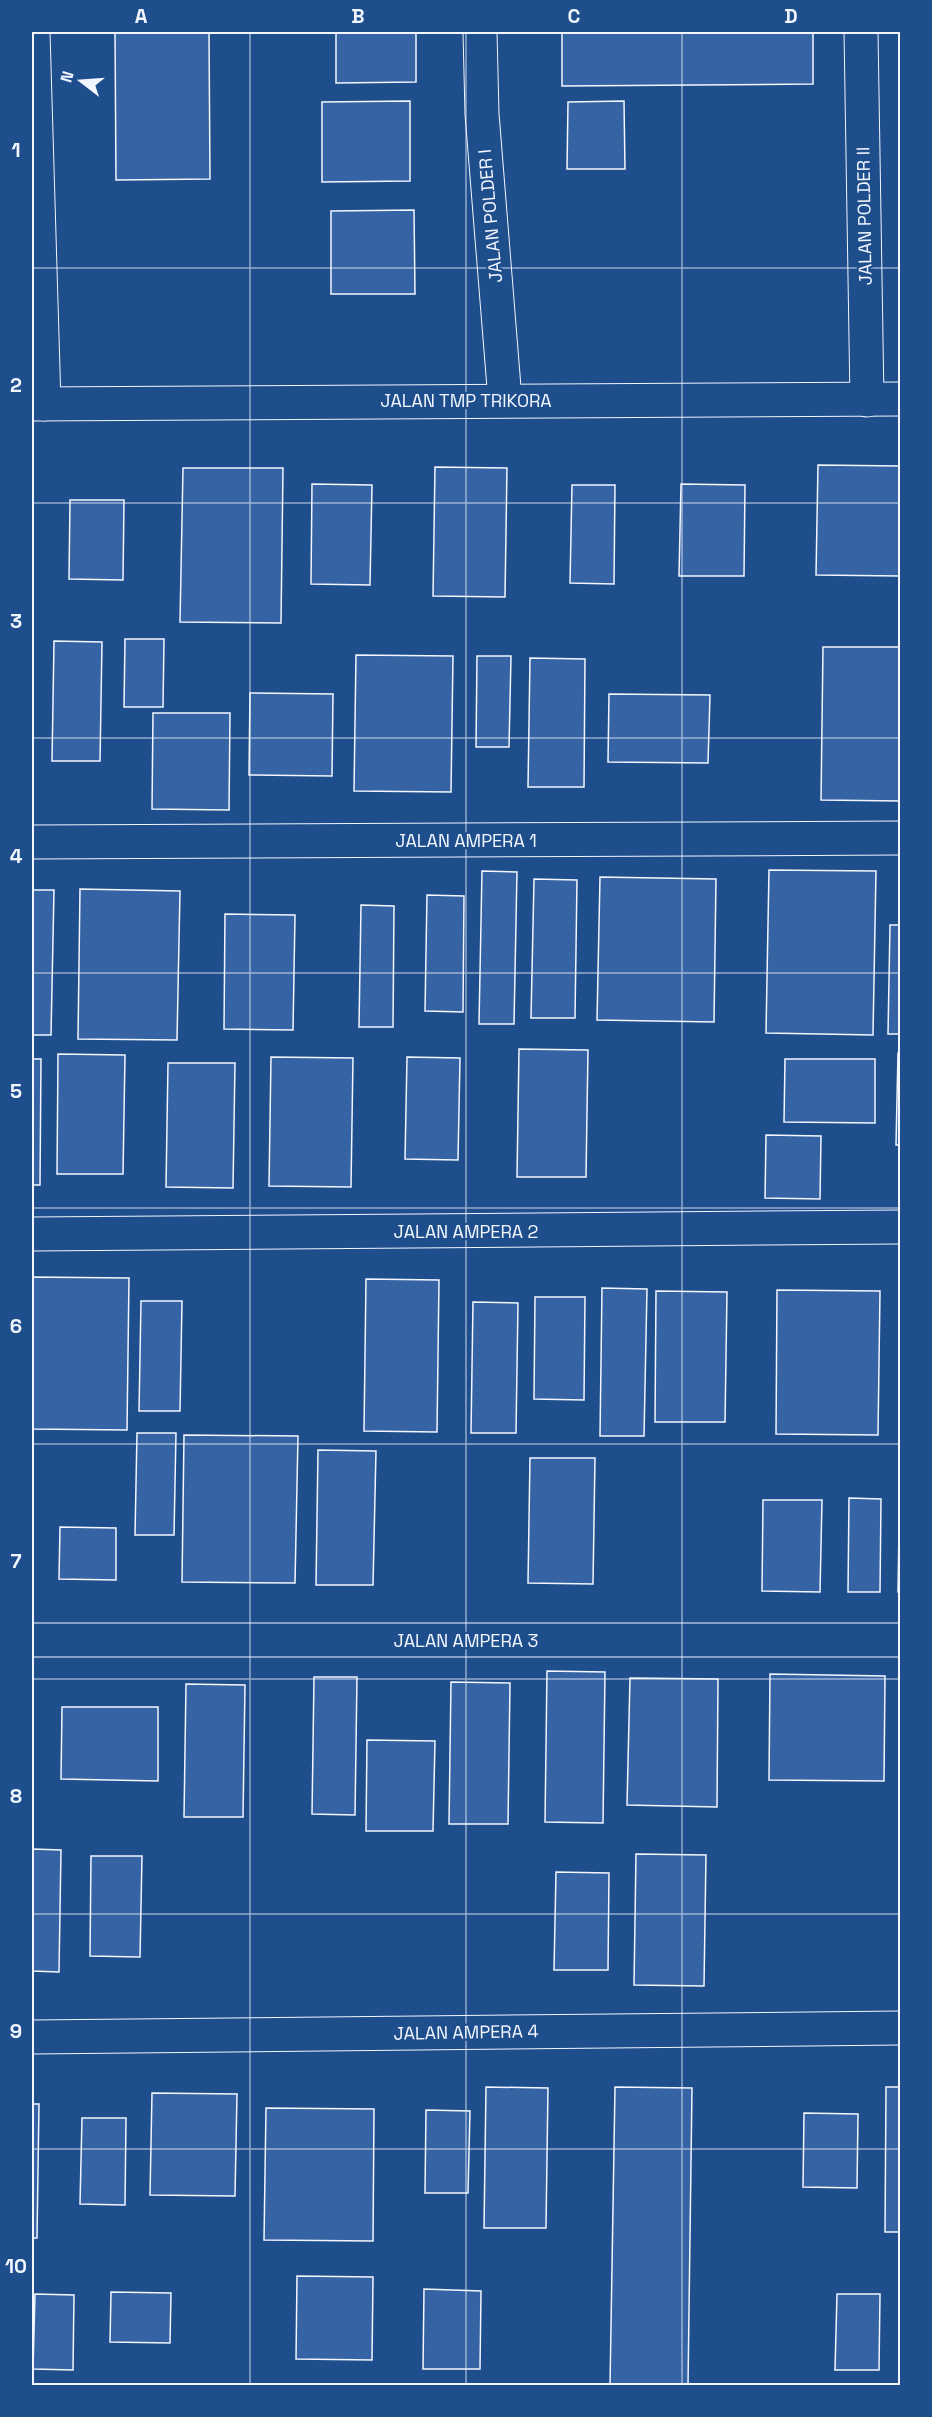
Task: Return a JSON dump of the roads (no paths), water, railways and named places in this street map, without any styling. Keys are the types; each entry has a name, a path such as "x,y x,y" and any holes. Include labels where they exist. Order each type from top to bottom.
{"main road":[{"path":"33,32 38,404"},
{"name":"JALAN POLDER I","path":"480,32 482,114 505,400"},
{"name":"JALAN POLDER II","path":"861,32 867,400"},
{"name":"JALAN TMP TRIKORA","path":"38,404 900,399"},
{"name":"JALAN AMPERA 1","path":"32,842 900,838"},
{"name":"JALAN AMPERA 2","path":"32,1234 900,1227"},
{"name":"JALAN AMPERA 3","path":"32,1640 900,1640"},
{"name":"JALAN AMPERA 4","path":"32,2037 900,2028"}]}
